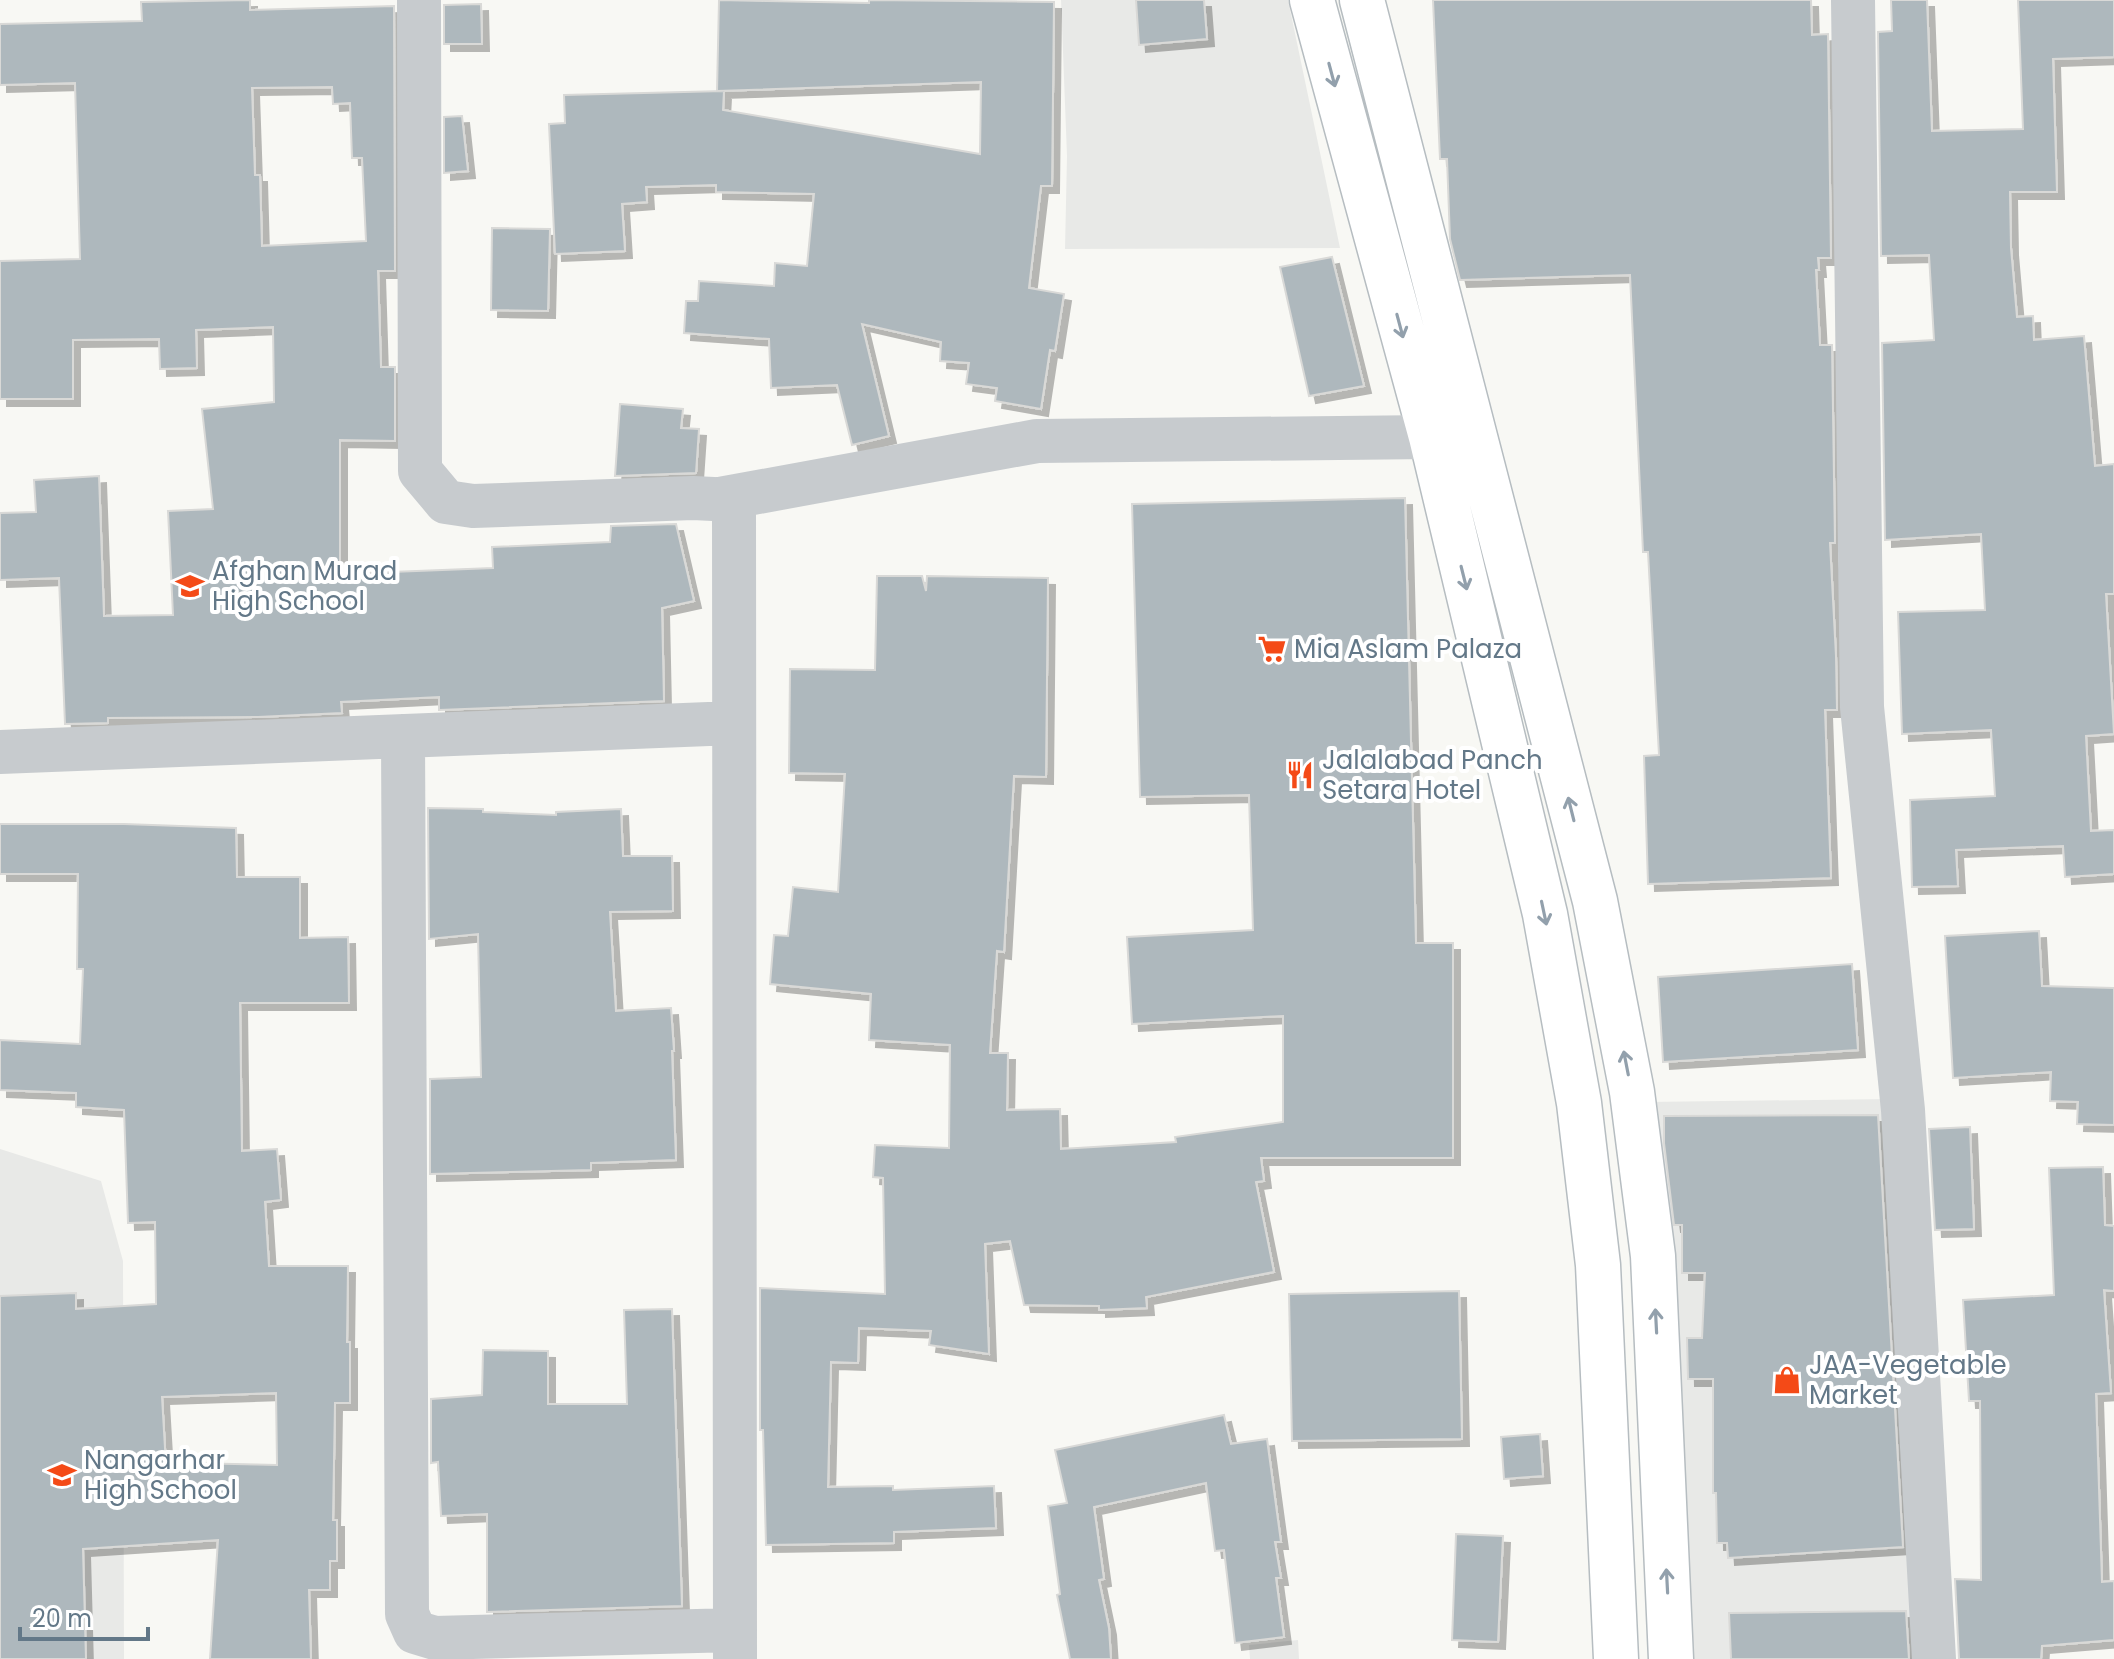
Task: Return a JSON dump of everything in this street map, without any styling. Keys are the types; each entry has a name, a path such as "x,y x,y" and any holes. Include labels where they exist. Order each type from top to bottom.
{"main road":[{"path":"1312,0 1431,437 1545,914 1579,1103 1598,1265 1616,1659"},
{"path":"1362,0 1595,901 1632,1092 1653,1256 1671,1659"}],"street":[{"path":"403,736 407,1614 415,1632 435,1638 735,1644 734,500 693,498 473,506 446,502 420,471 419,0"},
{"path":"1853,0 1862,707 1903,1110 1934,1659"},
{"path":"720,499 1037,441 1431,437"},
{"path":"0,752 734,723"}],"shaded area":[{"path":"1061,0 1288,0 1340,248 1065,249 1067,156"},
{"name":"JAA-Vegetable Market","path":"1892,1099 1921,1659 1690,1659 1647,1102"},
{"name":"Nangarhar High School","path":"0,1149 101,1181 123,1261 124,1659 0,1659"},
{"path":"1298,1640 1299,1659 1250,1659 1249,1645"}],"building":[{"path":"250,0 250,10 394,6 395,271 378,271 381,367 395,367 395,441 340,440 340,574 493,568 492,547 610,542 611,526 676,524 694,601 662,608 664,701 439,710 439,697 341,702 342,713 108,718 108,723 65,724 59,578 0,580 0,513 36,512 34,480 99,476 104,616 173,615 168,511 213,509 202,409 274,402 273,327 196,330 197,368 160,369 159,339 73,340 73,399 0,399 0,261 80,259 75,83 0,85 0,24 142,21 141,2","holes":["332,87 333,104 350,103 352,158 362,158 366,241 262,246 260,175 255,175 252,88"]},
{"path":"719,0 1054,2 1052,186 1041,186 1029,288 1064,294 1055,351 1050,350 1041,409 995,401 997,388 966,384 969,363 940,361 941,342 862,324 889,436 852,445 837,385 771,388 769,339 684,333 686,301 698,301 699,281 774,286 775,263 807,266 814,194 716,192 716,185 646,187 647,202 622,204 625,251 555,254 549,124 565,123 564,95 724,91 723,110 980,154 981,82 717,91"},
{"path":"1136,0 1204,0 1207,39 1139,45"},
{"path":"1433,0 1811,0 1812,35 1828,34 1831,258 1818,258 1819,270 1816,270 1820,345 1832,345 1835,543 1830,543 1837,710 1825,710 1831,878 1648,884 1644,756 1659,755 1648,552 1643,552 1630,275 1460,280 1450,239 1447,159 1440,159"},
{"path":"1891,0 1927,0 1932,131 2023,129 2018,0 2114,0 2114,57 2053,59 2057,192 2010,192 2017,317 2033,316 2034,340 2084,336 2095,466 2114,464 2114,594 2106,594 2114,734 2086,736 2091,831 2114,830 2114,874 2065,877 2063,846 1956,850 1958,886 1912,887 1910,800 1995,796 1991,730 1902,734 1898,612 1985,610 1981,534 1885,540 1882,343 1934,340 1929,255 1881,256 1878,32 1892,31"},
{"path":"481,4 482,44 444,44 444,5"},
{"path":"462,116 468,171 444,173 444,117"},
{"path":"492,228 550,229 548,311 491,310"},
{"path":"1332,257 1364,386 1309,396 1280,267"},
{"path":"620,404 683,409 681,428 699,429 696,473 615,476"},
{"path":"1405,498 1416,943 1453,943 1453,1158 1261,1158 1264,1181 1256,1182 1274,1272 1146,1297 1147,1308 1099,1310 1099,1306 1024,1305 1010,1241 985,1244 989,1354 929,1345 931,1331 859,1328 858,1363 831,1362 828,1487 893,1486 893,1490 994,1486 996,1528 894,1532 894,1543 766,1545 763,1430 760,1430 760,1288 885,1294 883,1178 873,1177 875,1145 949,1148 950,1045 869,1040 871,994 770,984 774,935 788,936 793,887 838,892 845,774 789,773 790,669 875,670 877,576 922,576 926,591 927,576 1048,578 1046,777 1014,776 1004,952 997,951 990,1053 1008,1053 1007,1110 1060,1109 1061,1149 1176,1142 1175,1137 1283,1122 1283,1016 1132,1024 1127,937 1253,930 1249,795 1140,797 1132,504"},
{"path":"428,808 556,815 556,812 621,809 623,856 672,856 673,911 610,912 616,1011 671,1008 676,1160 591,1163 591,1170 430,1174 430,1079 481,1077 478,934 429,939"},
{"path":"0,824 236,828 237,877 300,877 300,938 348,937 349,1003 240,1003 242,1151 277,1149 281,1200 265,1202 269,1266 348,1266 350,1403 335,1403 333,1520 337,1520 337,1561 330,1561 330,1590 309,1590 311,1659 210,1659 218,1540 83,1549 86,1659 0,1659 0,1296 76,1293 76,1309 156,1304 155,1222 128,1223 124,1110 76,1107 76,1093 0,1090 0,1040 80,1044 83,969 77,969 78,874 0,874","holes":["276,1393 277,1465 166,1465 162,1397"]},
{"path":"2039,931 2042,986 2114,988 2114,1125 2077,1124 2078,1102 2050,1101 2051,1072 1953,1078 1945,936"},
{"path":"1852,964 1858,1050 1663,1062 1658,977"},
{"name":"JAA-Vegetable Market","path":"1878,1115 1903,1547 1728,1558 1727,1543 1717,1543 1716,1493 1713,1493 1713,1379 1688,1379 1687,1338 1702,1338 1705,1273 1682,1273 1682,1225 1674,1225 1664,1143 1664,1116"},
{"path":"1970,1127 1974,1229 1935,1230 1929,1129"},
{"path":"2103,1167 2105,1225 2114,1226 2114,1291 2104,1290 2111,1393 2096,1394 2102,1582 2114,1581 2114,1640 2042,1646 2041,1659 1959,1659 1955,1579 1981,1580 1980,1401 1969,1401 1963,1300 2054,1295 2049,1168"},
{"path":"1459,1291 1462,1439 1292,1441 1289,1294"},
{"path":"672,1309 682,1606 487,1612 487,1514 441,1516 438,1462 431,1463 431,1399 482,1395 483,1350 548,1351 548,1404 627,1404 624,1310"},
{"path":"1224,1415 1231,1444 1267,1439 1281,1542 1275,1542 1281,1578 1276,1578 1284,1637 1235,1643 1224,1550 1215,1551 1206,1483 1094,1507 1104,1579 1099,1580 1109,1628 1111,1659 1070,1659 1057,1595 1060,1594 1048,1506 1067,1503 1055,1450"},
{"path":"1540,1434 1543,1476 1504,1479 1501,1437"},
{"path":"1456,1534 1503,1536 1498,1642 1452,1640"},
{"path":"1906,1611 1909,1659 1731,1659 1729,1613"}],"place":[{"name":"Afghan Murad High School","path":"190,586"},
{"name":"Mia Aslam Palaza","path":"1272,649"},
{"name":"Jalalabad Panch Setara Hotel","path":"1300,775"},
{"name":"JAA-Vegetable Market","path":"1787,1380"},
{"name":"Nangarhar High School","path":"62,1475"}]}
